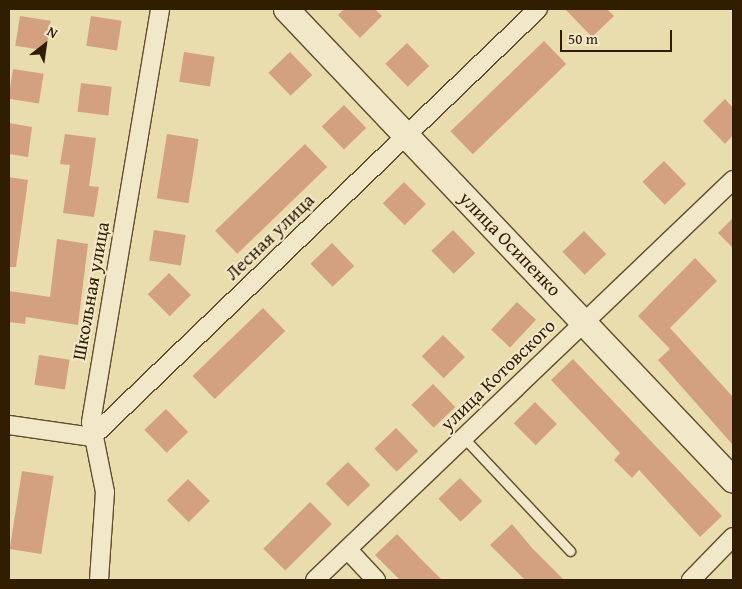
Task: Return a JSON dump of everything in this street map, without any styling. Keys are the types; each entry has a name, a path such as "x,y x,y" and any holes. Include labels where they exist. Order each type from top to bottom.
{"street":[{"name":"Школьная улица","path":"99,580 105,492 92,436 94,399 160,9"},
{"name":"улица Осипенко","path":"286,9 733,480"},
{"name":"Лесная улица","path":"92,436 538,9"},
{"name":"улица Котовского","path":"315,580 733,180"},
{"path":"9,425 92,436"},
{"path":"691,580 733,538"},
{"path":"348,550 376,580"}],"lane":[{"path":"464,438 570,551"}],"building":[{"path":"344,9 375,9 382,16 360,38 338,15"},
{"path":"565,9 607,9 614,16 592,37"},
{"path":"20,16 51,21 46,50 15,46"},
{"path":"91,16 122,21 117,50 86,46"},
{"path":"544,41 566,64 473,154 450,131"},
{"path":"407,43 429,66 408,87 385,64"},
{"path":"184,52 215,57 210,86 179,82"},
{"path":"290,52 312,75 291,96 268,73"},
{"path":"13,69 44,74 39,103 9,99"},
{"path":"81,83 112,87 108,116 77,112"},
{"path":"725,99 733,108 733,135 725,144 703,121"},
{"path":"344,105 366,128 344,150 322,127"},
{"path":"9,123 32,127 28,157 9,154"},
{"path":"65,134 96,138 89,186 99,187 94,217 63,213 70,165 60,164"},
{"path":"167,134 199,139 188,203 157,198"},
{"path":"305,144 327,167 237,254 215,231"},
{"path":"664,161 686,184 665,205 642,182"},
{"path":"9,177 28,180 16,267 9,267"},
{"path":"404,182 426,204 405,225 383,203"},
{"path":"733,218 733,248 718,233"},
{"path":"154,230 186,235 181,266 149,261"},
{"path":"453,230 475,253 454,274 431,251"},
{"path":"584,231 606,254 585,275 562,252"},
{"path":"57,239 88,244 78,325 26,317 25,324 9,322 9,291 50,297"},
{"path":"332,243 354,266 333,287 310,264"},
{"path":"695,258 717,281 670,328 733,397 733,445 658,360 670,349 638,316"},
{"path":"169,273 191,295 170,316 148,294"},
{"path":"517,302 536,320 510,348 491,330"},
{"path":"263,308 285,331 215,399 193,376"},
{"path":"443,335 465,357 444,378 422,356"},
{"path":"39,355 70,360 65,389 34,385"},
{"path":"573,359 722,516 700,537 639,470 632,478 614,460 620,453 551,380"},
{"path":"433,384 455,407 434,428 411,405"},
{"path":"535,402 557,424 536,445 514,423"},
{"path":"166,409 188,432 167,453 144,430"},
{"path":"396,428 418,451 397,472 374,449"},
{"path":"348,462 370,485 348,507 326,484"},
{"path":"22,471 54,476 41,554 10,549"},
{"path":"460,478 482,501 461,522 438,499"},
{"path":"188,479 210,501 189,522 167,500"},
{"path":"310,502 332,524 285,571 263,549"},
{"path":"512,524 532,548 564,580 525,580 490,545"},
{"path":"397,534 442,580 400,580 375,555"}]}
